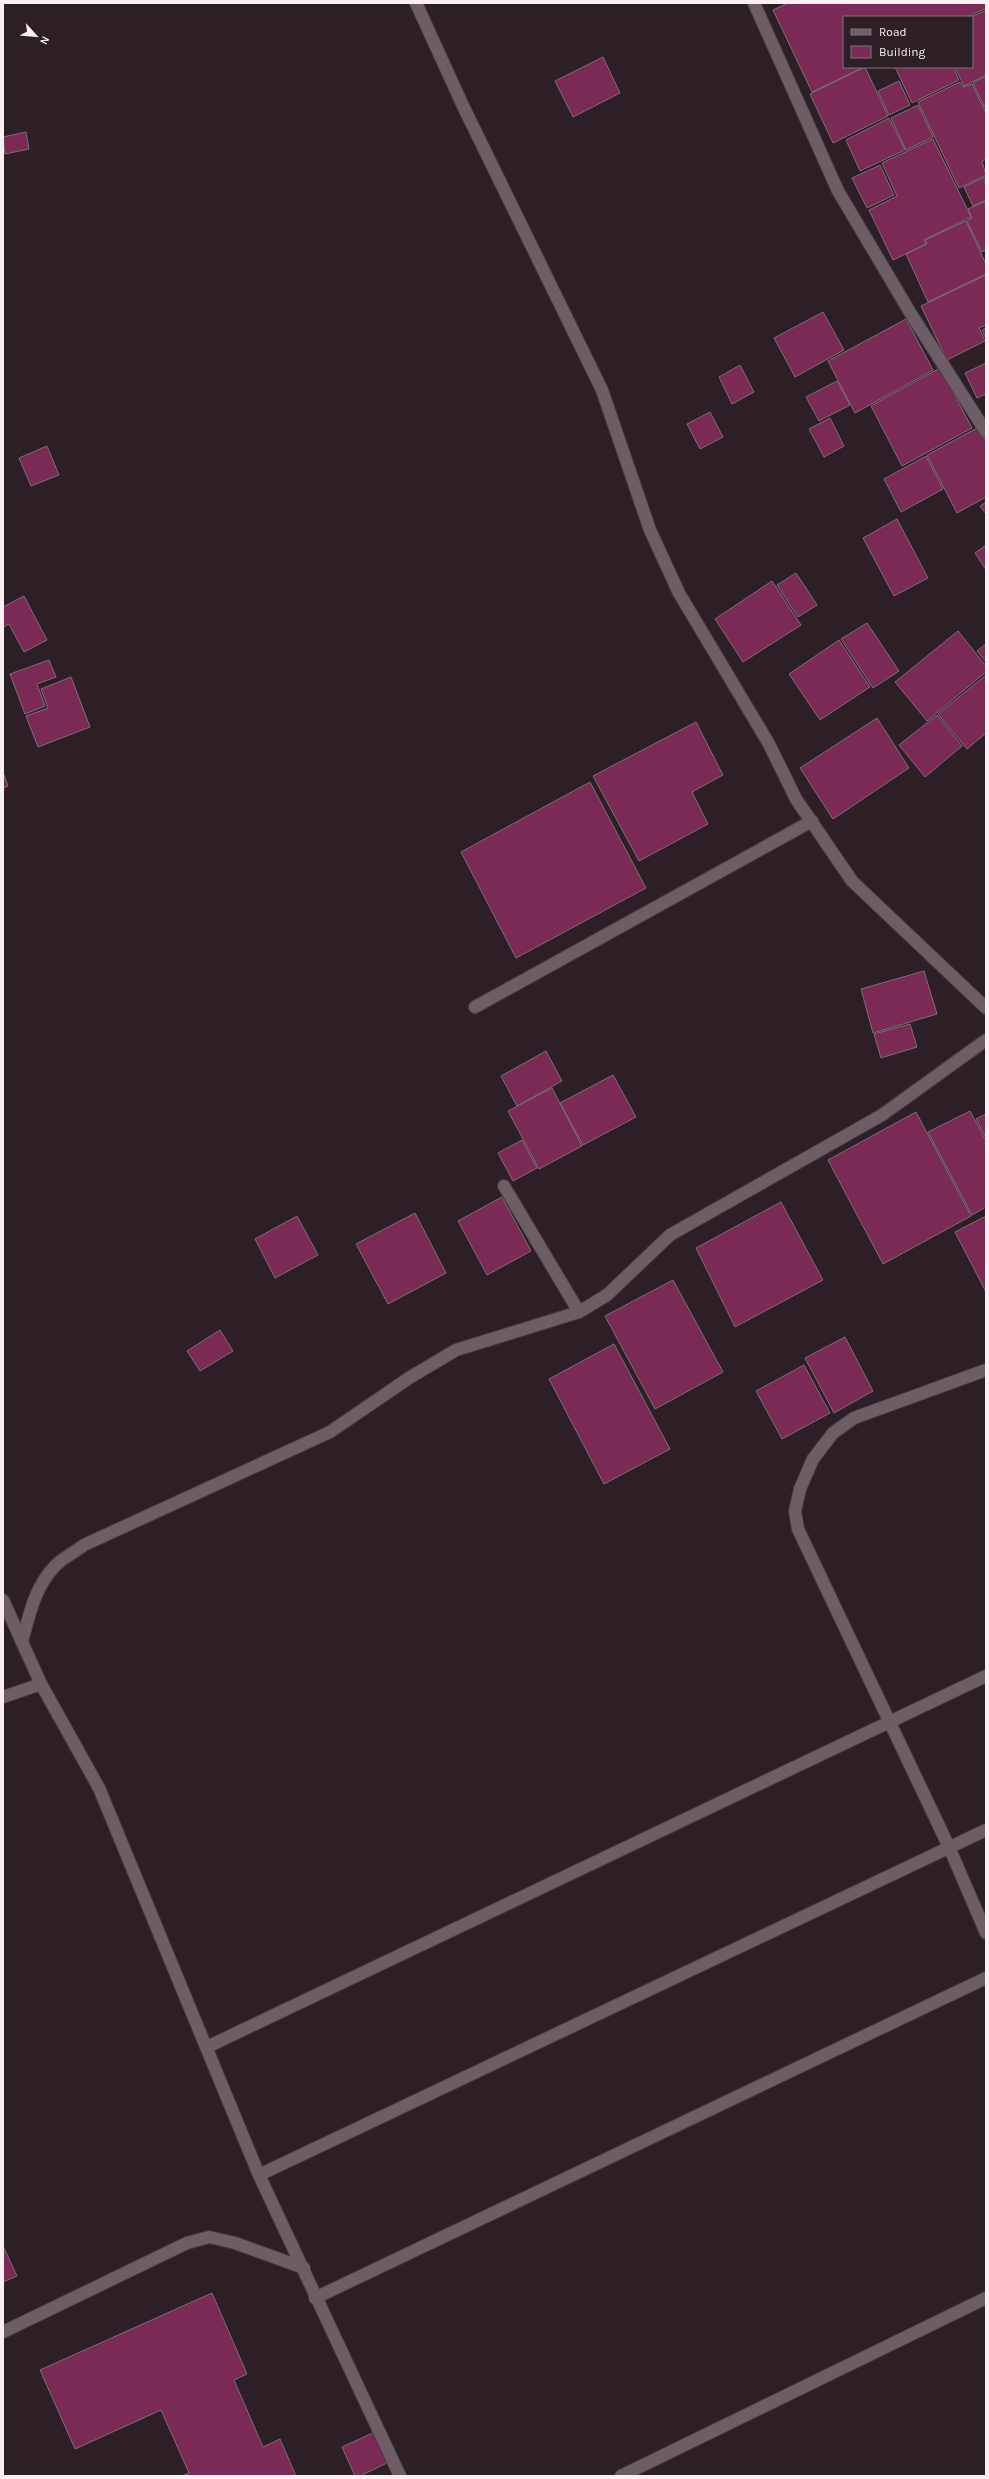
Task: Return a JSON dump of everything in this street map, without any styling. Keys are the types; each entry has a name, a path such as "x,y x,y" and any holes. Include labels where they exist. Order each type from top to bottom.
{"street":[{"path":"416,3 464,108 602,390 650,530 679,593 769,744 796,799 852,881 986,1008"},
{"path":"754,3 838,192 911,314 986,432"},
{"path":"475,1007 812,821"},
{"path":"22,1642 30,1610 42,1583 56,1565 84,1545 330,1432 409,1378 456,1350 579,1312 607,1295 670,1235 882,1115 986,1040"},
{"path":"504,1186 579,1312"},
{"path":"986,1370 854,1418 833,1433 817,1454 800,1490 795,1511 798,1529 890,1720 949,1847 986,1933"},
{"path":"3,1600 41,1684 98,1788 259,2175 304,2268 315,2298 400,2476"},
{"path":"207,2047 890,1720 986,1676"},
{"path":"3,1697 41,1684"},
{"path":"259,2175 986,1830"},
{"path":"315,2298 986,1978"},
{"path":"3,2332 188,2243 209,2237 235,2243 304,2268"},
{"path":"621,2476 986,2298"}],"building":[{"path":"788,3 986,3 986,8 969,16 843,16 843,68 862,68 812,92 773,10"},
{"path":"986,10 986,75 964,86 955,68 973,68 973,16"},
{"path":"603,57 620,93 573,117 555,81"},
{"path":"865,68 888,116 833,143 810,94"},
{"path":"895,68 953,68 959,80 912,103"},
{"path":"986,76 986,110 973,83"},
{"path":"899,81 910,105 889,115 878,91"},
{"path":"960,82 963,87 972,84 986,113 986,159 982,161 986,175 959,188 918,102"},
{"path":"918,105 933,137 906,150 891,118"},
{"path":"889,118 905,150 860,171 846,140"},
{"path":"26,132 29,149 5,154 3,137"},
{"path":"933,139 971,217 924,240 926,244 893,260 869,210 897,196 882,163"},
{"path":"880,165 894,195 867,208 852,178"},
{"path":"985,177 986,200 973,206 964,187"},
{"path":"986,201 986,250 982,252 967,221 972,218 968,209"},
{"path":"966,221 986,264 986,274 928,302 906,254 927,244 925,240"},
{"path":"986,275 986,325 979,328 985,341 947,360 921,306"},
{"path":"823,312 844,350 795,377 774,338"},
{"path":"906,319 933,370 855,413 828,361"},
{"path":"986,328 986,339 982,330"},
{"path":"986,363 986,394 977,398 965,373"},
{"path":"740,365 754,392 732,404 719,377"},
{"path":"940,368 972,428 902,466 871,406"},
{"path":"837,381 850,405 819,421 806,397"},
{"path":"710,412 723,437 700,449 687,424"},
{"path":"830,418 844,446 824,457 809,429"},
{"path":"979,427 986,441 986,497 957,513 927,455"},
{"path":"47,446 59,475 31,486 19,458"},
{"path":"926,456 943,489 901,512 884,479"},
{"path":"986,502 986,514 980,506"},
{"path":"897,519 928,578 894,596 863,538"},
{"path":"986,545 986,570 975,553"},
{"path":"796,573 817,605 798,617 777,585"},
{"path":"772,581 801,625 743,662 715,619"},
{"path":"24,596 47,640 24,652 9,624 3,627 3,607"},
{"path":"867,623 899,671 873,688 841,639"},
{"path":"958,631 986,666 986,672 927,721 895,682"},
{"path":"839,640 870,687 820,720 789,674"},
{"path":"986,644 986,662 977,651"},
{"path":"49,660 56,677 37,684 45,706 25,714 10,674"},
{"path":"986,675 986,733 967,749 938,714"},
{"path":"71,677 90,727 38,747 26,716 48,708 41,689"},
{"path":"937,715 962,746 925,777 899,745"},
{"path":"877,718 909,768 833,819 800,768"},
{"path":"696,722 723,775 692,792 708,824 639,861 593,776"},
{"path":"3,772 8,786 3,788"},
{"path":"590,782 646,888 516,958 461,852"},
{"path":"924,971 937,1014 873,1033 861,989"},
{"path":"910,1024 917,1047 881,1058 874,1034"},
{"path":"546,1051 562,1081 517,1106 501,1076"},
{"path":"613,1075 636,1117 583,1145 560,1103"},
{"path":"552,1088 582,1146 539,1169 508,1111"},
{"path":"970,1111 986,1141 986,1207 972,1215 928,1132"},
{"path":"916,1112 971,1216 883,1264 828,1160"},
{"path":"986,1114 986,1138 976,1119"},
{"path":"522,1140 537,1168 513,1181 498,1153"},
{"path":"502,1197 531,1251 487,1275 458,1221"},
{"path":"781,1202 823,1280 735,1327 696,1248"},
{"path":"415,1213 446,1273 388,1304 356,1244"},
{"path":"297,1216 318,1255 275,1278 255,1239"},
{"path":"986,1216 986,1292 955,1232"},
{"path":"673,1280 723,1372 655,1409 605,1316"},
{"path":"220,1330 233,1351 200,1371 187,1351"},
{"path":"845,1337 873,1391 834,1413 805,1358"},
{"path":"614,1344 670,1449 604,1484 549,1379"},
{"path":"804,1365 830,1413 782,1439 756,1391"},
{"path":"3,2246 17,2276 3,2282"},
{"path":"212,2293 247,2374 234,2380 263,2447 280,2439 296,2476 182,2476 189,2473 161,2410 75,2449 40,2370"},
{"path":"375,2432 389,2462 360,2476 355,2476 342,2447"}]}
